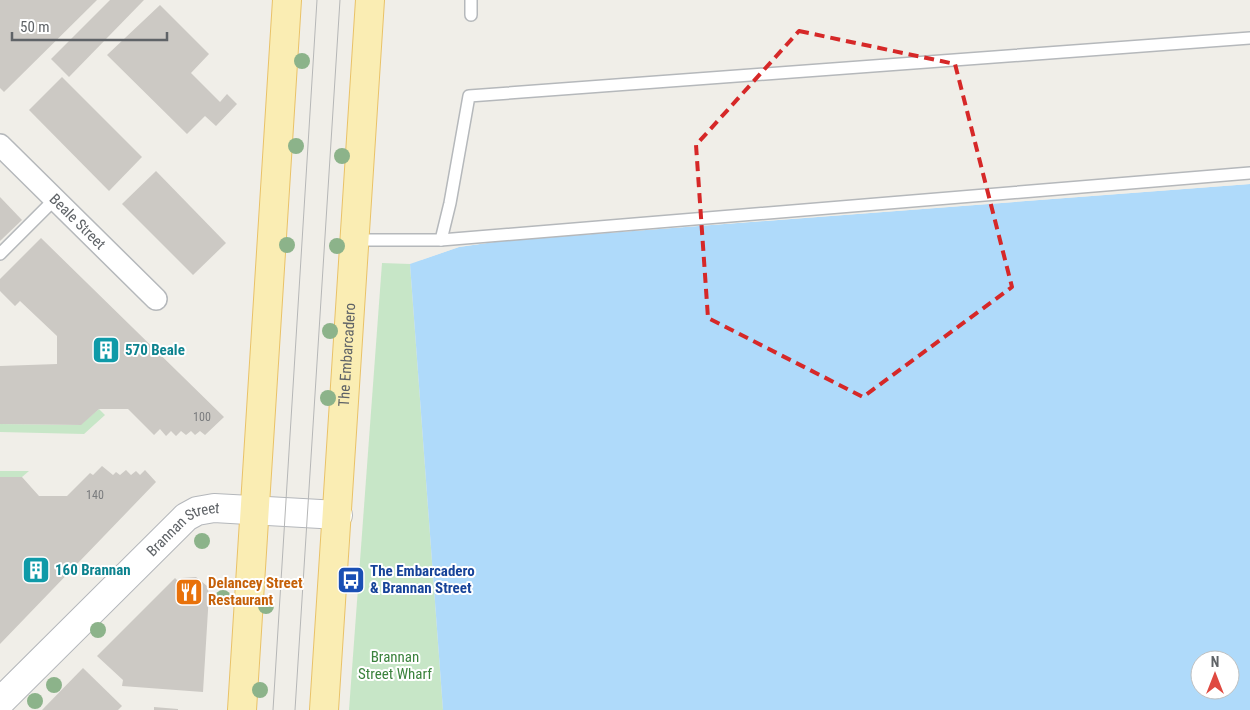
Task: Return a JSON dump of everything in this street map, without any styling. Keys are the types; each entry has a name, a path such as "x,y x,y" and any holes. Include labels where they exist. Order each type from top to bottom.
{"main road":[{"path":"242,710 287,0"},
{"name":"The Embarcadero","path":"324,710 370,0"}],"street":[{"name":"Beale Street","path":"0,145 156,299"},
{"name":"Brannan Street","path":"0,702 186,517 209,508 338,515"}],"lane":[{"path":"471,0 471,15"},
{"path":"441,240 450,203 469,96 674,79 1250,38"},
{"path":"355,240 441,240 1250,173"},
{"path":"0,254 55,199"}],"highlighted area":[{"path":"799,31 955,64 1012,287 863,397 708,318 696,145"}],"green space":[{"name":"Brannan Street Wharf","path":"382,263 410,264 443,710 349,710"},
{"path":"99,409 105,415 84,434 0,432 0,424 80,425"},
{"path":"0,471 29,471 22,477 0,477"}],"water":[{"path":"1250,184 1250,710 443,710 410,264 459,247 501,241"}],"pier":[{"path":"1250,182 1250,184 501,241 459,247 421,260 421,257 458,245 501,238"}],"building":[{"path":"0,0 97,0 4,92 0,88"},
{"path":"110,0 144,0 69,77 51,59"},
{"path":"160,5 209,54 191,73 220,102 227,94 237,104 216,126 205,116 187,134 107,55"},
{"path":"62,77 142,157 109,191 29,110"},
{"path":"156,171 226,243 193,275 122,204"},
{"path":"0,197 22,220 0,241"},
{"name":"570 Beale","path":"41,238 224,417 205,435 200,431 195,435 191,431 186,435 181,431 176,436 171,431 166,436 160,429 154,435 128,409 99,409 81,425 0,424 0,366 57,364 57,336 20,301 15,306 0,291 0,279"},
{"name":"160 Brannan","path":"102,466 113,475 116,472 120,475 126,470 131,475 136,471 140,475 145,470 156,482 0,644 0,477 22,477 39,496 67,496 90,473 93,475"},
{"path":"196,577 207,586 209,594 203,692 122,686 123,680 97,656 175,578 178,581 182,578"},
{"path":"83,668 122,706 118,710 42,710"},
{"path":"154,707 178,709 178,710 154,710"}],"tram line":[{"path":"273,710 317,0"},
{"path":"295,710 340,0"}],"place":[{"name":"570 Beale","path":"106,350"},
{"name":"160 Brannan","path":"36,570"},
{"name":"The Embarcadero & Brannan Street","path":"351,580"},
{"name":"Delancey Street Restaurant","path":"189,592"}]}
